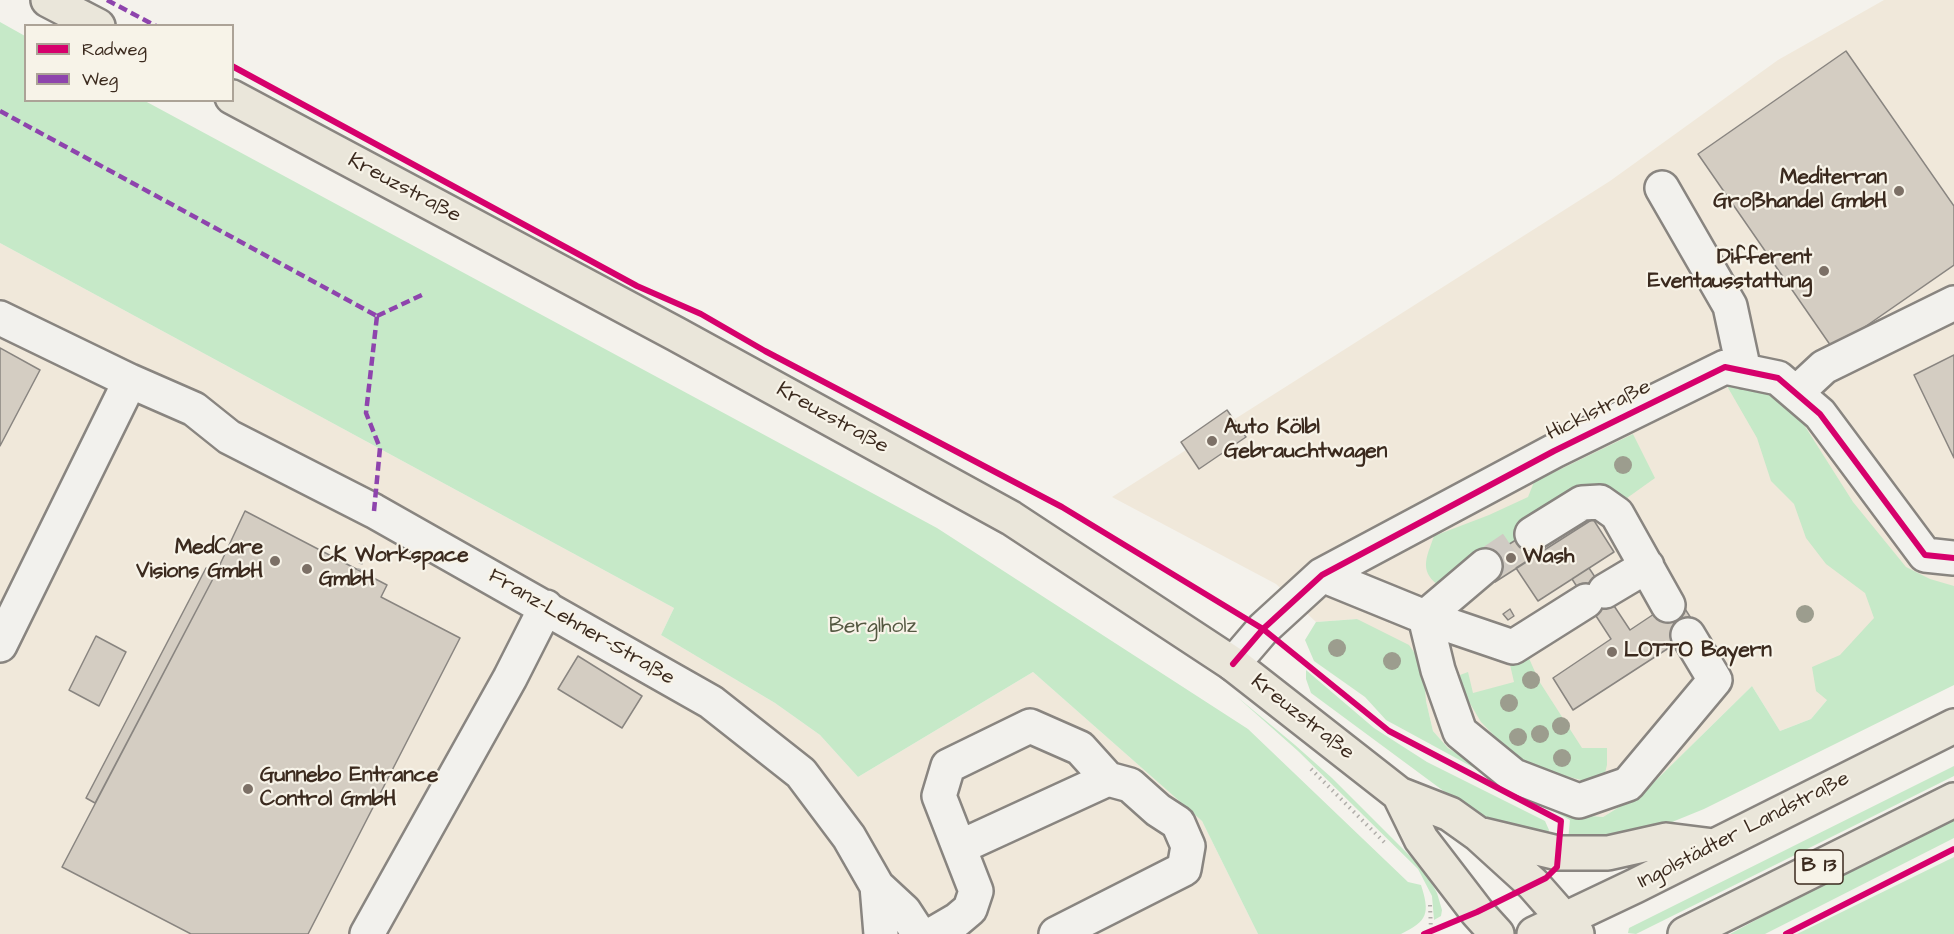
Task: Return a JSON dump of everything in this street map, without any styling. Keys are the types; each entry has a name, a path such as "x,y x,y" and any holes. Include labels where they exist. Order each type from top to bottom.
{"main road":[{"path":"48,0 94,24"},
{"name":"Kreuzstraße","path":"234,98 676,334 1011,518 1233,664 1399,794 1450,814 1478,834 1533,884 1570,927"},
{"name":"Ingolstädter Landstraße","path":"1534,934 1570,927 1714,846 1954,726"},
{"name":"Kreuzstraße","path":"1399,794 1421,839 1477,912 1497,934"},
{"name":"B 13","path":"1685,934 1954,800"},
{"name":"Kreuzstraße","path":"1478,834 1558,853 1608,854 1666,840 1714,846"}],"street":[{"path":"1662,188 1730,306 1743,371"},
{"path":"1796,393 1824,368 1954,303"},
{"name":"Franz-Lehner-Straße","path":"0,318 130,381 194,409 229,437 374,511 711,702 801,773 849,837 877,886 903,911 919,934"},
{"name":"Hicklstraße","path":"1233,664 1263,629 1322,574 1554,451 1725,367 1778,378 1796,393 1820,414 1925,555 1954,558"},
{"path":"0,645 130,381"},
{"path":"1532,534 1582,503 1600,502 1617,514 1668,605"},
{"path":"1425,617 1485,566"},
{"path":"1322,574 1425,617 1513,646 1647,566"},
{"path":"367,934 510,678 546,607"},
{"path":"1425,617 1438,670 1460,732 1514,776 1579,801 1628,784 1715,680 1688,635"},
{"path":"933,934 957,920 970,909 976,891 939,796 948,766 1030,726 1080,748 1108,779 1130,785 1158,810 1178,823 1188,846 1184,869 1056,934"},
{"path":"960,847 1108,779"},
{"name":"Franz-Lehner-Straße","path":"877,886 881,934"}],"path":[{"path":"1306,764 1389,848"},
{"path":"1430,901 1431,931"}],"shaded area":[{"path":"1884,0 1954,0 1954,595 1827,700 1811,719 1780,731 1752,686 1645,791 1603,817 1578,815 1478,766 1448,748 1433,731 1426,701 1357,619 1316,622 1276,584 1112,497 1610,181 1778,60"},
{"path":"0,243 674,608 661,635 775,703 820,735 858,777 1033,672 1202,821 1258,934 0,934"}],"green space":[{"name":"Berglholz","path":"0,22 24,35 24,102 147,102 937,528 1248,729 1408,882 1421,885 1426,909 1422,920 1401,934 1258,934 1202,821 1033,672 858,777 820,735 775,703 661,635 674,608 0,243"},
{"path":"1753,384 1777,391 1801,420 1853,502 1906,567 1930,579 1954,586 1954,685 1704,809 1650,831 1617,839 1568,841 1570,820 1386,720 1365,697 1314,661 1305,640 1316,622 1357,619 1409,645 1423,665 1426,701 1433,731 1448,748 1478,766 1578,815 1603,817 1645,791 1752,686 1780,731 1811,719 1827,700 1816,691 1812,667 1840,655 1874,618 1865,593 1826,564 1806,538 1794,504 1771,481 1757,438 1727,386"},
{"path":"1633,434 1655,478 1627,498 1597,489 1442,588 1434,582 1426,565 1434,536 1528,497 1534,482"},
{"path":"1508,656 1528,656 1539,681 1582,748 1607,748 1604,777 1585,781 1550,772 1512,754 1481,722 1462,690 1460,675 1468,672 1473,693 1514,682"},
{"path":"1306,670 1374,728 1427,762 1545,821 1549,830 1547,839 1476,815 1311,693 1306,679"},
{"path":"1236,696 1332,778 1424,870 1437,893 1442,910 1441,916 1434,920 1432,896 1418,869 1298,751"},
{"path":"1954,766 1954,776 1636,934 1628,933 1629,928"},
{"path":"1954,818 1954,838 1765,934 1730,934 1817,887"},
{"path":"1954,857 1954,934 1797,934"}],"building":[{"path":"1846,51 1954,206 1954,265 1833,349 1698,154"},
{"path":"0,348 40,370 0,446"},
{"path":"1954,355 1954,458 1914,375"},
{"path":"1227,410 1246,437 1199,469 1181,442"},
{"path":"245,511 387,585 381,597 460,638 308,934 191,934 62,867 216,573"},
{"path":"1593,519 1614,552 1538,601 1516,568"},
{"name":"Wash","path":"1527,533 1532,534 1542,552 1495,582 1485,566 1479,563"},
{"path":"206,568 216,573 95,803 86,798"},
{"path":"1589,568 1630,630 1678,598 1698,629 1573,710 1553,678 1611,639 1572,579"},
{"path":"1510,609 1514,616 1508,620 1503,614"},
{"path":"96,636 126,652 99,706 69,690"},
{"path":"578,656 642,696 622,728 558,689"}],"tunnel":[{"path":"1485,566 1532,534"}],"marked path":[{"path":"107,0 152,24"},
{"path":"0,111 377,316"},
{"path":"377,316 424,294"},
{"path":"374,511 380,448 366,413 377,316"}],"cycle path":[{"path":"234,67 637,286 701,314 765,351 1062,507 1263,629 1389,731 1561,821 1557,867 1546,878 1477,912 1424,934"},
{"path":"1233,664 1263,629 1322,575 1554,451 1725,367 1778,378 1820,414 1925,555 1954,558"},
{"path":"1786,934 1954,849"}],"place":[{"name":"Mediterran Großhandel GmbH","path":"1899,191"},
{"name":"Different Eventausstattung","path":"1824,271"},
{"name":"Auto Kölbl Gebrauchtwagen","path":"1212,441"},
{"name":"Wash","path":"1511,558"},
{"name":"MedCare Visions GmbH","path":"275,561"},
{"name":"CK Workspace GmbH","path":"307,569"},
{"name":"LOTTO Bayern","path":"1612,652"},
{"name":"Gunnebo Entrance Control GmbH","path":"248,789"}]}
